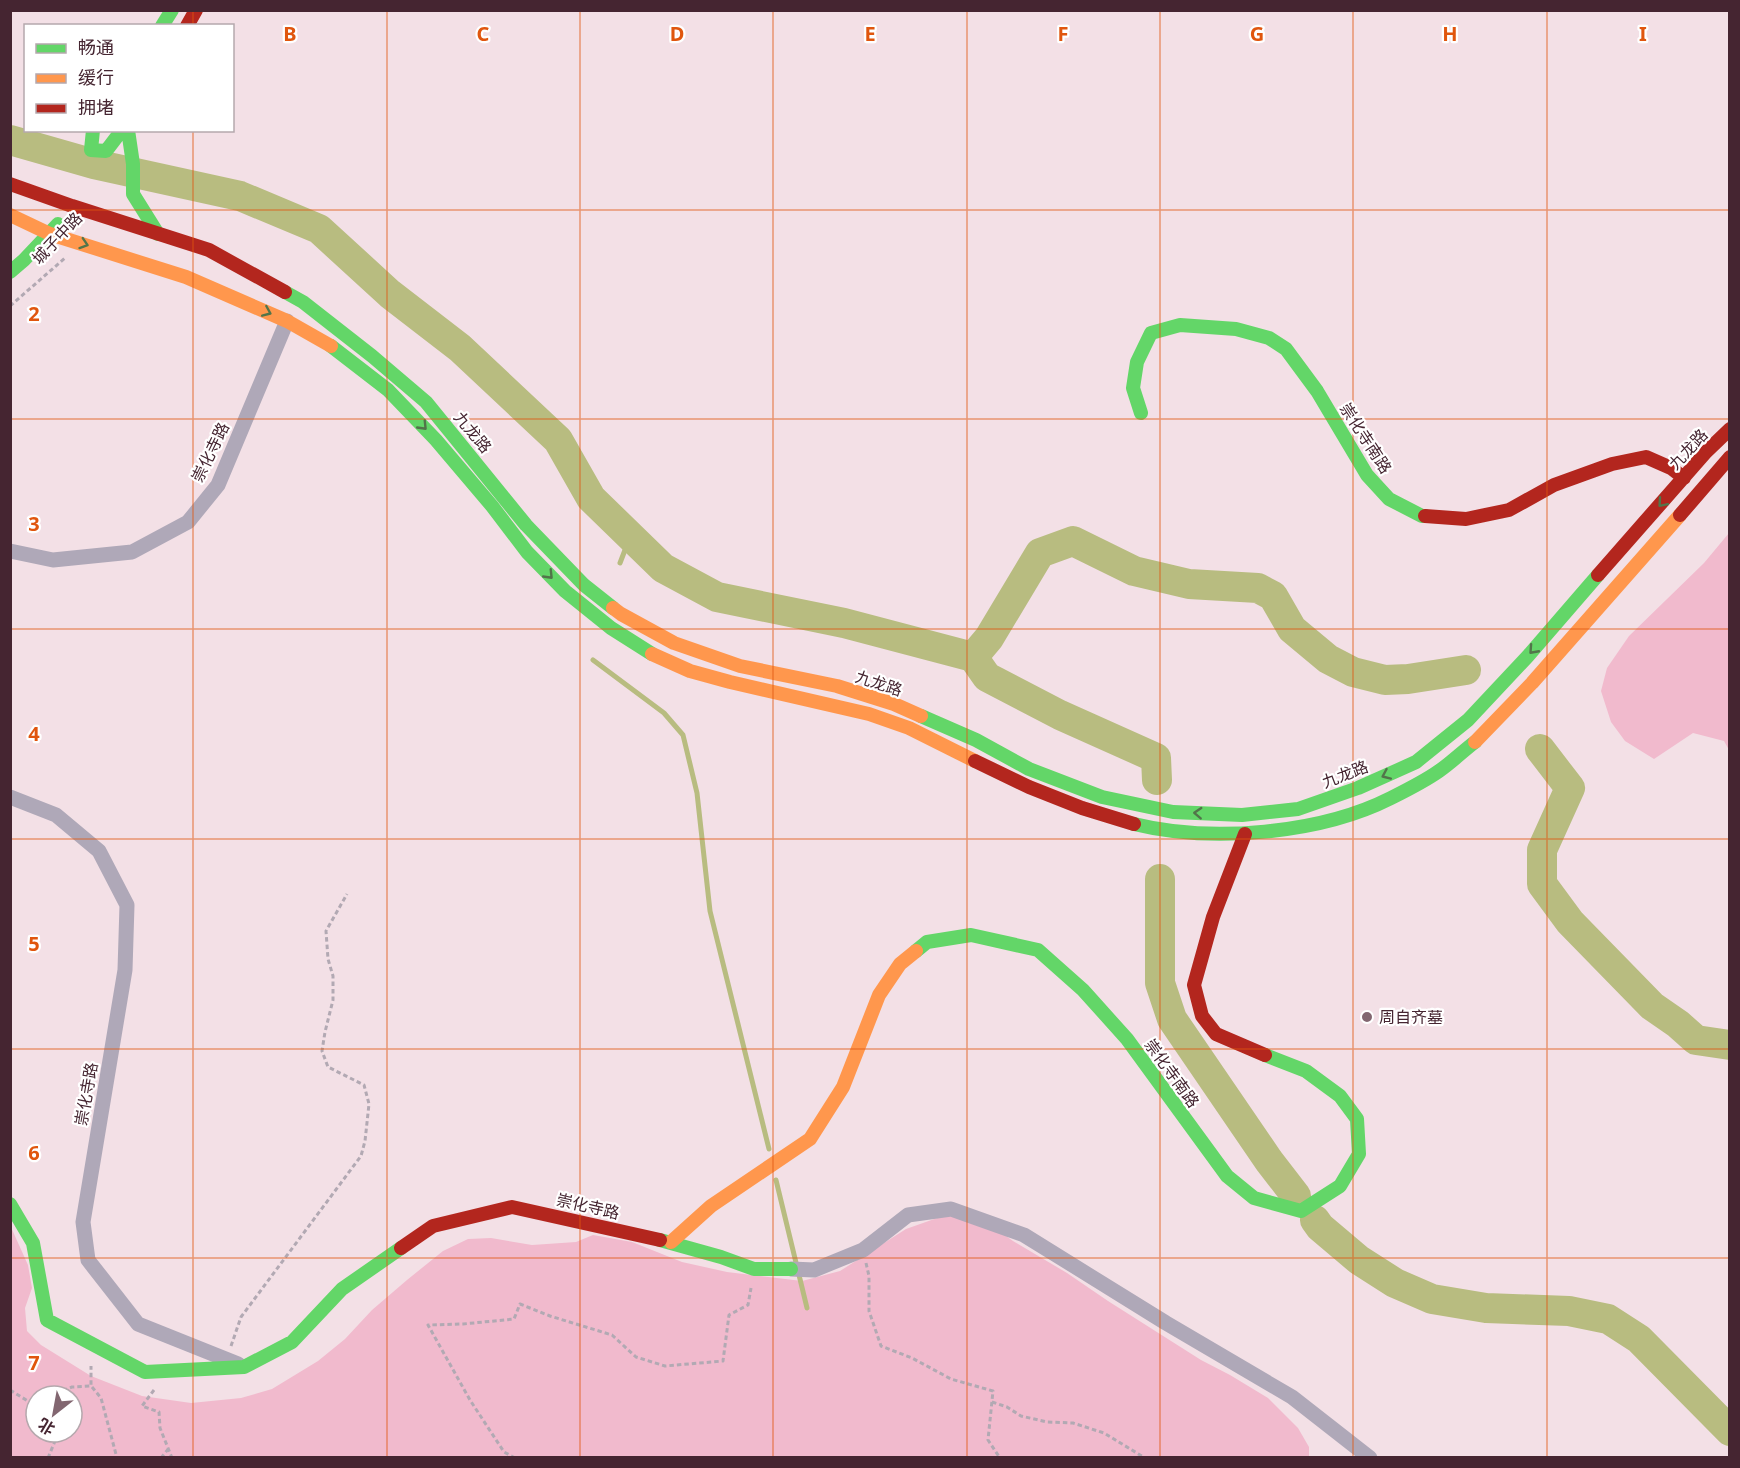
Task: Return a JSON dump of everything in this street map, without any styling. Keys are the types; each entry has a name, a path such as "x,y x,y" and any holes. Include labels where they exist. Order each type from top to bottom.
{"main road":[{"path":"163,24 172,10"},
{"path":"188,24 196,10"},
{"path":"93,132 91,150 106,151 120,132"},
{"path":"128,132 133,164 133,194 158,234"},
{"name":"九龙路","path":"10,184 36,210 51,234 186,277 287,321 335,348 388,390 436,440 492,506 527,552 565,591 611,628 650,653 690,670 730,682 879,717 928,737 1029,787 1082,808 1137,825 1198,833 1245,834 1291,828 1343,817 1390,799 1439,771 1481,737 1533,683 1730,457"},
{"name":"九龙路","path":"10,215 72,206 209,250 303,302 426,402 526,525 584,585 621,614 674,643 740,666 837,686 894,704 976,740 1029,769 1102,797 1173,812 1242,815 1298,809 1358,788 1416,762 1468,720 1528,656 1706,452 1730,429"},
{"name":"城子中路","path":"10,272 51,234 72,206"},
{"path":"10,234 36,210"},
{"name":"崇化寺南路","path":"1141,413 1133,388 1137,362 1151,333 1180,325 1236,329 1269,338 1286,349 1317,391 1367,475 1389,499 1422,516 1466,519 1509,510 1554,486 1612,464 1646,457 1671,468 1684,478"},
{"name":"崇化寺南路","path":"671,1242 711,1206 810,1138 843,1087 879,995 900,964 927,942 971,935 1038,950 1083,990 1127,1039 1227,1176 1254,1198 1301,1211 1340,1186 1359,1154 1357,1119 1340,1096 1306,1071 1216,1034 1202,1016 1194,985 1213,917 1245,834"},
{"name":"崇化寺路","path":"10,1204 33,1243 47,1320 145,1372 244,1367 292,1342 342,1289 433,1226 512,1207 671,1242 754,1269 798,1269"}],"street":[{"name":"崇化寺路","path":"10,551 53,560 132,552 188,522 218,485 287,321"},
{"name":"崇化寺路","path":"10,797 56,815 99,851 127,905 125,970 83,1222 88,1260 138,1324 244,1367"},
{"path":"798,1269 814,1270 863,1250 908,1215 951,1209 1024,1234 1166,1323 1292,1397 1370,1458"}],"path":[{"name":"城子中路","path":"10,306 62,261 79,243"},
{"path":"226,1359 241,1317 361,1156 369,1104 364,1085 328,1067 322,1051 333,1000 333,976 328,959 326,931 347,894"},
{"path":"863,1250 869,1276 869,1311 881,1346 912,1358 951,1379 993,1391 988,1440 1000,1458"},
{"path":"515,1458 504,1452 428,1325 514,1319 520,1304 612,1335 636,1357 665,1366 723,1361 729,1315 748,1305 754,1269"},
{"path":"91,1344 92,1386 101,1398 117,1458"},
{"path":"169,1371 142,1406 159,1412 160,1428 172,1458"},
{"path":"84,1386 92,1386"},
{"path":"10,1390 24,1399"},
{"path":"992,1402 1007,1407 1021,1416 1047,1422 1073,1423 1104,1433 1145,1458"},
{"path":"48,1458 54,1444"},
{"path":"161,1458 169,1448"}],"shaded area":[{"path":"1729,533 1729,750 1724,741 1693,733 1654,759 1625,741 1611,722 1601,691 1607,668 1629,636 1704,563"},
{"path":"957,1211 988,1223 1201,1360 1268,1398 1298,1428 1309,1447 1309,1457 11,1457 10,1225 28,1265 32,1288 25,1308 27,1331 41,1345 91,1376 142,1396 191,1403 241,1398 272,1389 318,1361 345,1339 372,1310 407,1280 443,1251 468,1239 491,1238 532,1245 576,1242 593,1235 632,1242 682,1262 727,1272 802,1281 840,1271 906,1229"}],"waterway":[{"path":"10,140 94,164 240,196 319,229 390,294 460,348 558,440 591,498 663,568 717,597 844,623 973,657 987,677 1060,715 1156,758 1157,780"},
{"path":"620,563 630,537"},
{"path":"973,657 989,638 1040,553 1073,541 1134,571 1189,584 1258,588 1273,596 1292,629 1328,659 1353,672 1385,680 1408,679 1466,670"},
{"path":"593,660 664,713 683,735 697,793 710,911 769,1149"},
{"path":"1540,749 1570,788 1542,850 1542,884 1570,922 1652,1006 1696,1040 1730,1045"},
{"path":"1160,879 1160,983 1172,1019 1269,1161 1296,1196"},
{"path":"776,1180 807,1308"},
{"path":"1315,1220 1320,1227 1359,1260 1395,1283 1432,1299 1486,1308 1569,1311 1608,1319 1639,1339 1730,1431"}],"traffic: fast":[{"path":"163,24 172,10"},
{"path":"93,132 91,150 106,151 120,132"},
{"path":"128,132 133,164 133,194 158,234"},
{"path":"10,272 58,224"},
{"path":"285,292 303,302 426,402 526,525 584,585 613,608"},
{"path":"1141,413 1133,388 1137,362 1151,333 1180,325 1236,329 1269,338 1286,349 1317,391 1367,475 1389,499 1425,516"},
{"path":"331,346 388,390 436,440 492,506 527,552 565,591 611,628 652,654"},
{"path":"921,716 976,740 1029,769 1102,797 1173,812 1242,815 1298,809 1358,788 1416,762 1468,720 1528,656 1598,575"},
{"path":"1134,824 1164,830 1230,834 1265,832 1332,820 1363,810 1416,785 1444,768 1475,742"},
{"path":"916,951 927,942 971,935 1038,950 1083,990 1127,1039 1227,1176 1254,1198 1301,1211 1340,1186 1359,1154 1357,1119 1340,1096 1306,1071 1265,1055"},
{"path":"10,1204 33,1243 47,1320 145,1372 244,1367 292,1342 342,1289 401,1248"},
{"path":"660,1240 754,1269 791,1269"}],"traffic: slow":[{"path":"10,215 50,234 186,277 287,321 331,346"},
{"path":"1475,742 1532,683 1680,515"},
{"path":"613,608 674,643 740,666 837,686 894,704 921,716"},
{"path":"652,654 690,671 869,714 909,728 975,761"},
{"path":"671,1242 711,1206 810,1139 843,1087 879,995 900,964 916,951"}],"traffic: jam":[{"path":"188,24 196,10"},
{"path":"10,184 209,250 285,292"},
{"path":"1598,575 1706,452 1730,429"},
{"path":"1425,516 1466,519 1509,510 1554,485 1612,464 1646,457 1671,468 1684,478"},
{"path":"1680,515 1730,457"},
{"path":"975,761 1029,787 1082,808 1134,824"},
{"path":"1245,834 1213,917 1194,985 1202,1016 1216,1034 1265,1055"},
{"path":"401,1248 433,1226 512,1207 660,1240"}],"place":[{"name":"周自齐墓","path":"1367,1017"}]}
